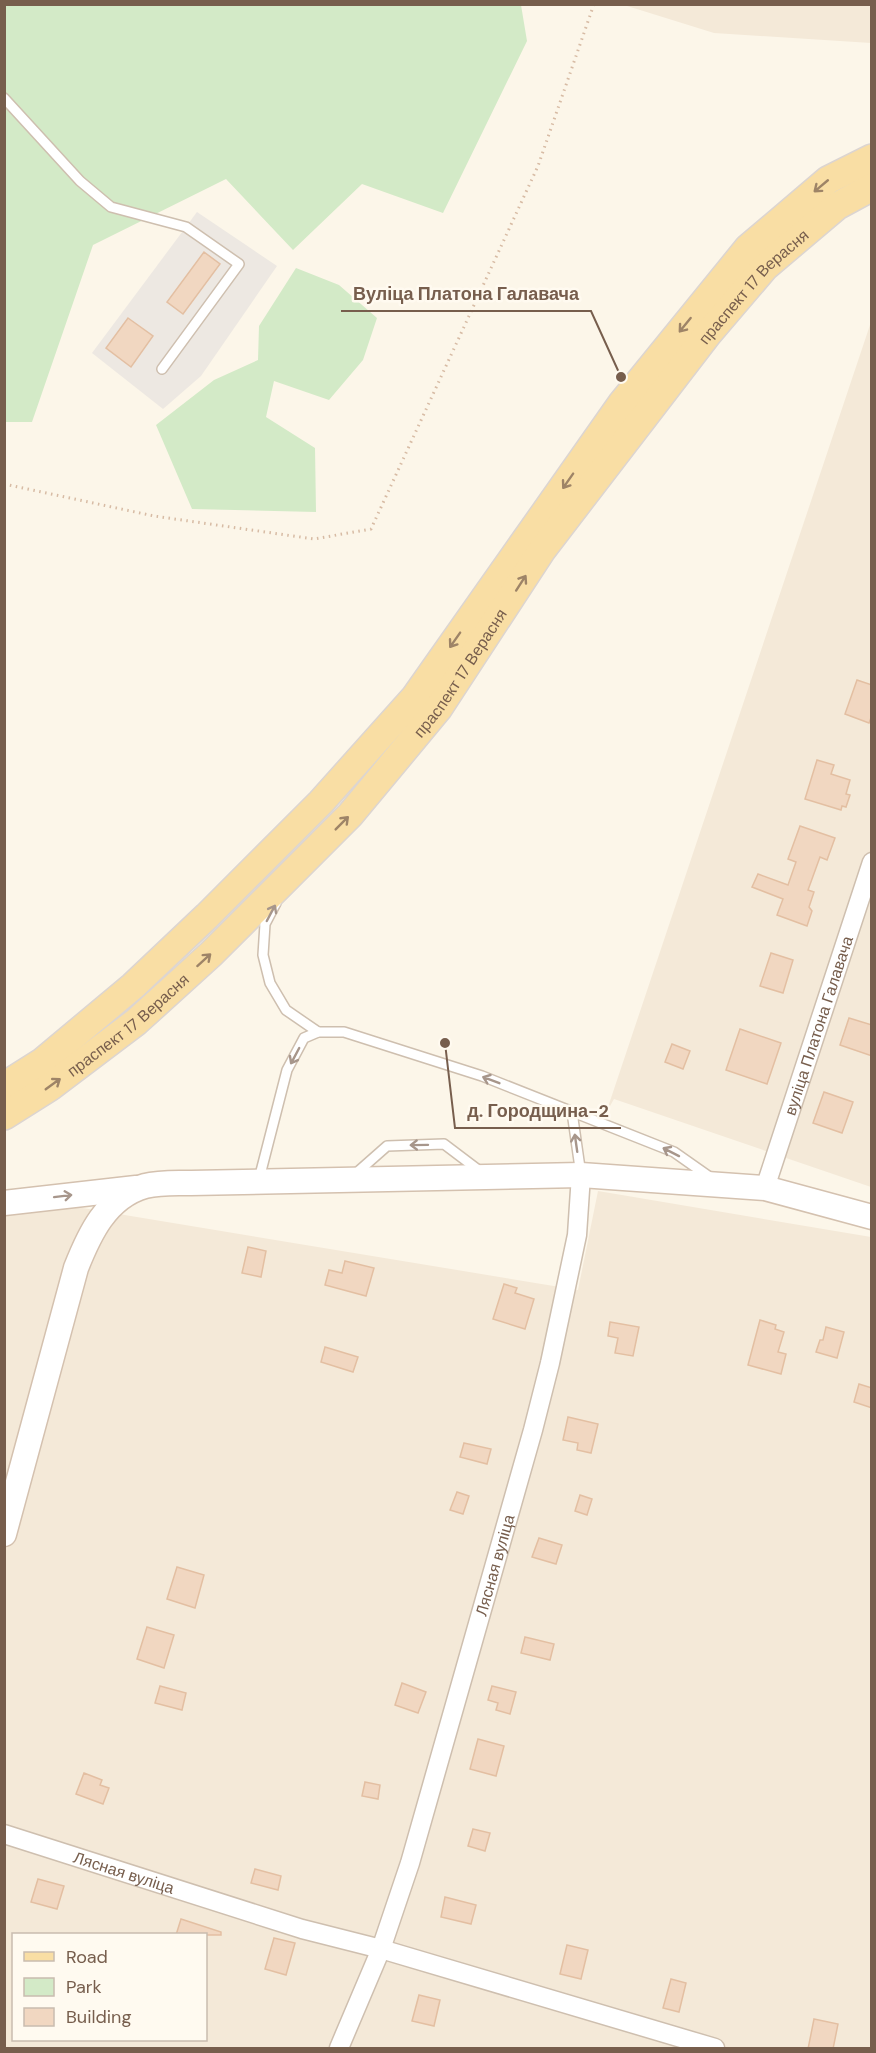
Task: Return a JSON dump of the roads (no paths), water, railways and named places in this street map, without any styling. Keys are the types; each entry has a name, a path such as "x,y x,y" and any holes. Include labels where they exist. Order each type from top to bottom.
{"main road":[{"name":"праспект 17 Верасня","path":"4,1086 42,1062 133,986 321,802 415,697 622,403 748,248 828,180 872,158"},
{"name":"праспект 17 Верасня","path":"4,1116 50,1087 136,1022 211,954 350,815 438,709 542,550 707,335 765,267 837,206 872,187"}],"street":[{"name":"вуліца Платона Галавача","path":"765,1188 872,862"},
{"path":"4,1203 191,1183 581,1175 765,1188 872,1217"},
{"name":"Лясная вуліца","path":"339,2049 381,1949 410,1863 533,1430 550,1364 577,1235 581,1175"},
{"path":"4,1534 83,1249 102,1215 118,1201 143,1187"},
{"name":"Лясная вуліца","path":"4,1834 302,1929 381,1949 708,2047"}],"lane":[{"path":"4,98 81,181 111,207 186,227 239,264 162,369"},
{"path":"292,874 265,924 263,955 270,983 286,1010 318,1032"},
{"path":"258,1181 287,1070 304,1038 318,1032 344,1032 482,1076 674,1152 720,1185"},
{"path":"572,1112 581,1175"},
{"path":"349,1179 387,1146 444,1144 488,1177"}],"place":[{"name":"Вуліца Платона Галавача","path":"621,377"},
{"name":"д. Городщина-2","path":"445,1043"}]}
